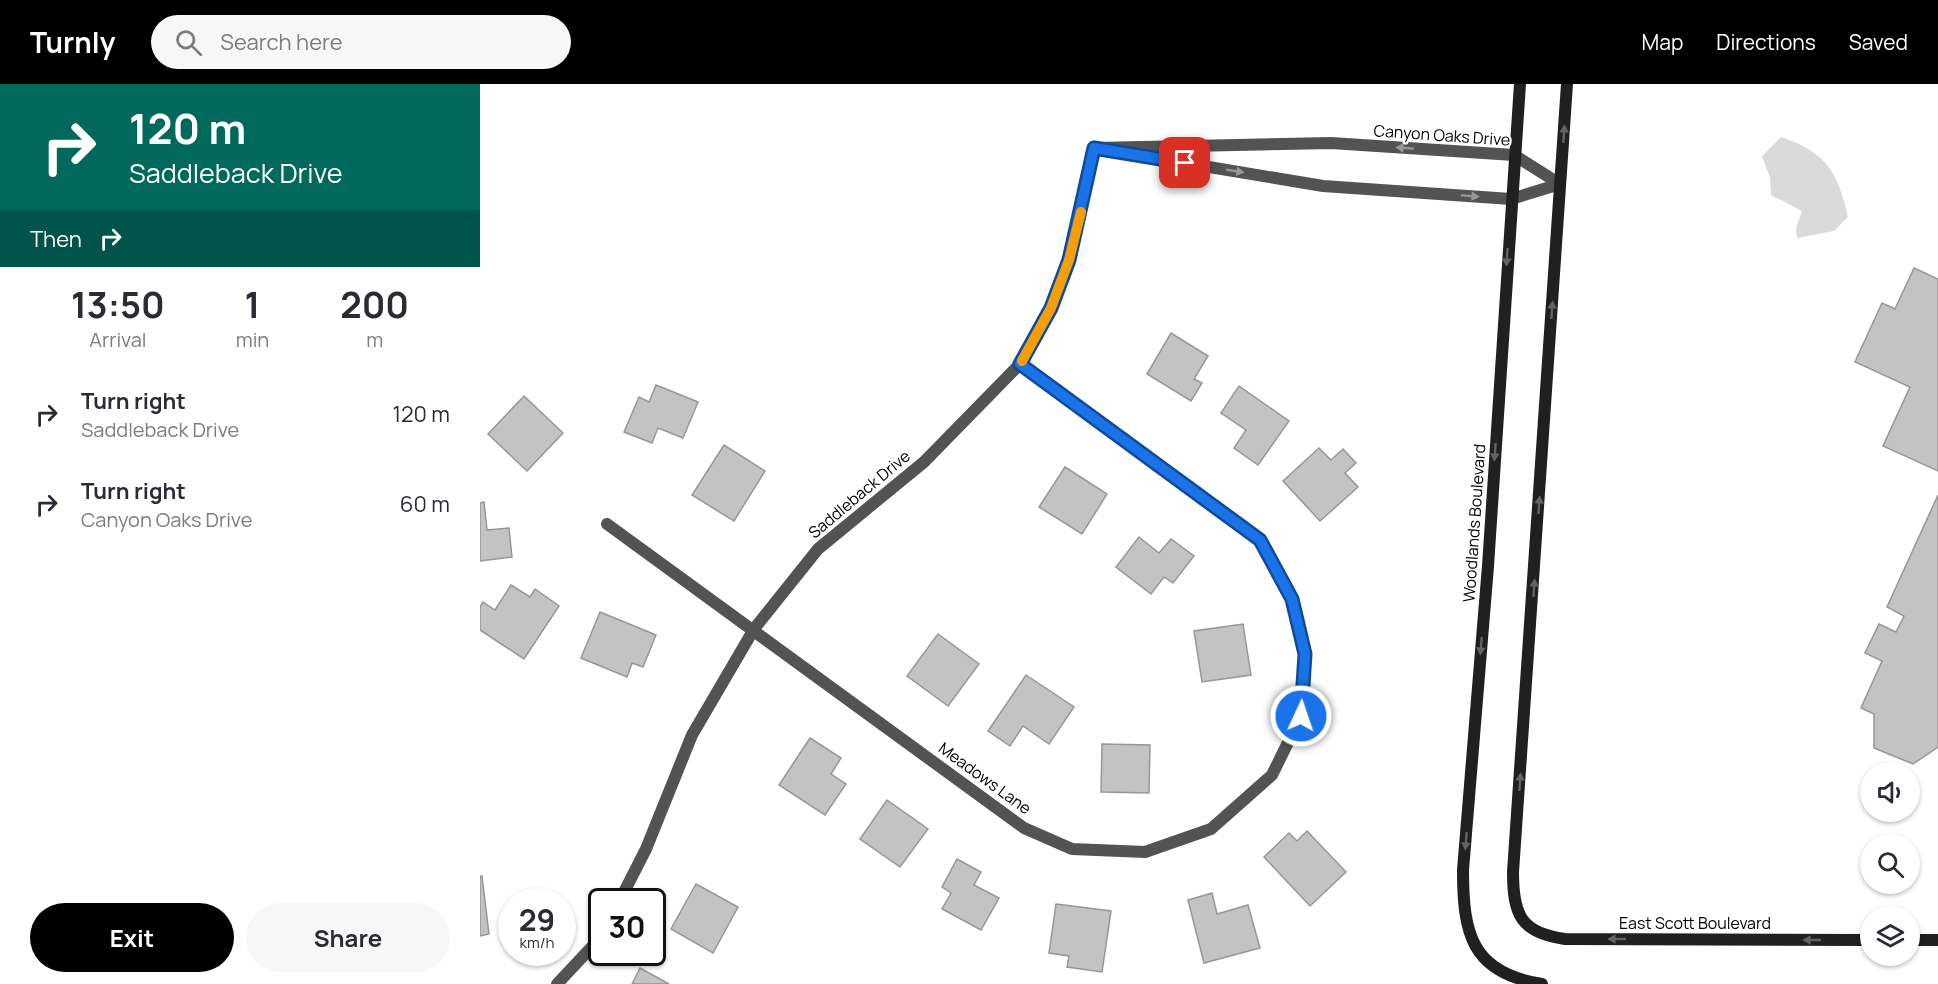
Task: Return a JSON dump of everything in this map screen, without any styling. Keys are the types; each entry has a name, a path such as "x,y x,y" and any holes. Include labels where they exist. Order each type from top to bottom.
{"street":[{"name":"Woodlands Boulevard","path":"1520,84 1488,566 1463,870 1463,908 1473,945 1497,971 1542,984"},
{"path":"1094,148 1323,186 1511,199 1560,184 1567,84"},
{"name":"Canyon Oaks Drive","path":"1094,148 1330,143 1514,155 1560,184"},
{"name":"Saddleback Drive","path":"626,888 646,849 692,735 754,629 818,549 924,462 1020,364 1051,308 1069,260 1094,148"},
{"name":"East Scott Boulevard","path":"1560,184 1513,873 1516,909 1524,922 1535,932 1565,939 1860,940"},
{"name":"Meadows Lane","path":"607,524 1024,828 1072,849 1145,852 1212,829 1272,775 1301,716 1305,654 1292,599 1260,540 1020,364"},
{"path":"1920,940 1938,940"},
{"path":"557,984 588,951"}],"shaded area":[{"path":"1781,137 1819,157 1834,176 1840,188 1848,217 1834,231 1797,238 1796,228 1802,211 1771,195 1770,178 1762,156"}],"building":[{"path":"1914,268 1938,279 1938,471 1883,446 1910,387 1855,362 1882,303 1895,309"},
{"path":"1171,333 1208,356 1194,379 1202,383 1191,401 1147,374"},
{"path":"656,385 698,402 683,438 658,428 652,443 624,432 639,397 649,402"},
{"path":"1239,386 1289,421 1258,465 1234,448 1246,430 1221,413"},
{"path":"524,396 563,433 527,471 488,434"},
{"path":"724,445 765,471 734,521 692,495"},
{"path":"1319,448 1331,460 1343,449 1356,463 1345,473 1358,487 1320,521 1283,481"},
{"path":"1065,467 1107,494 1082,534 1039,507"},
{"path":"1938,495 1938,747 1916,762 1908,762 1874,748 1874,714 1861,708 1882,661 1865,653 1879,624 1896,632 1904,616 1887,607"},
{"path":"484,502 487,530 509,528 512,557 480,561 480,503"},
{"path":"1139,537 1159,553 1171,539 1194,556 1173,583 1164,577 1151,594 1116,567"},
{"path":"511,585 530,597 535,589 559,606 524,659 480,630 480,607 483,602 495,610"},
{"path":"600,612 656,635 643,667 632,663 627,677 581,658"},
{"path":"1243,624 1251,675 1202,682 1194,631"},
{"path":"938,634 979,664 948,706 907,676"},
{"path":"1026,675 1074,707 1049,744 1023,726 1010,746 988,731"},
{"path":"810,738 841,758 831,774 846,784 825,815 779,785"},
{"path":"1102,744 1150,745 1149,793 1101,792"},
{"path":"887,800 928,829 900,867 860,839"},
{"path":"1307,831 1346,872 1310,906 1264,857 1289,833 1297,841"},
{"path":"957,859 981,872 974,885 999,898 981,930 942,909 951,893 942,887"},
{"path":"480,876 482,876 489,934 480,936"},
{"path":"696,884 738,907 713,953 671,929"},
{"path":"1212,893 1217,914 1248,905 1260,948 1204,963 1188,900"},
{"path":"1056,904 1111,911 1102,972 1067,967 1069,956 1049,953"},
{"path":"640,968 669,984 632,984"}],"slow traffic":[{"path":"1022,361 1051,308 1069,260 1081,212"}],"route":[{"path":"1185,163 1094,148 1069,260 1051,308 1020,364 1260,540 1292,599 1305,654 1301,716"}]}
